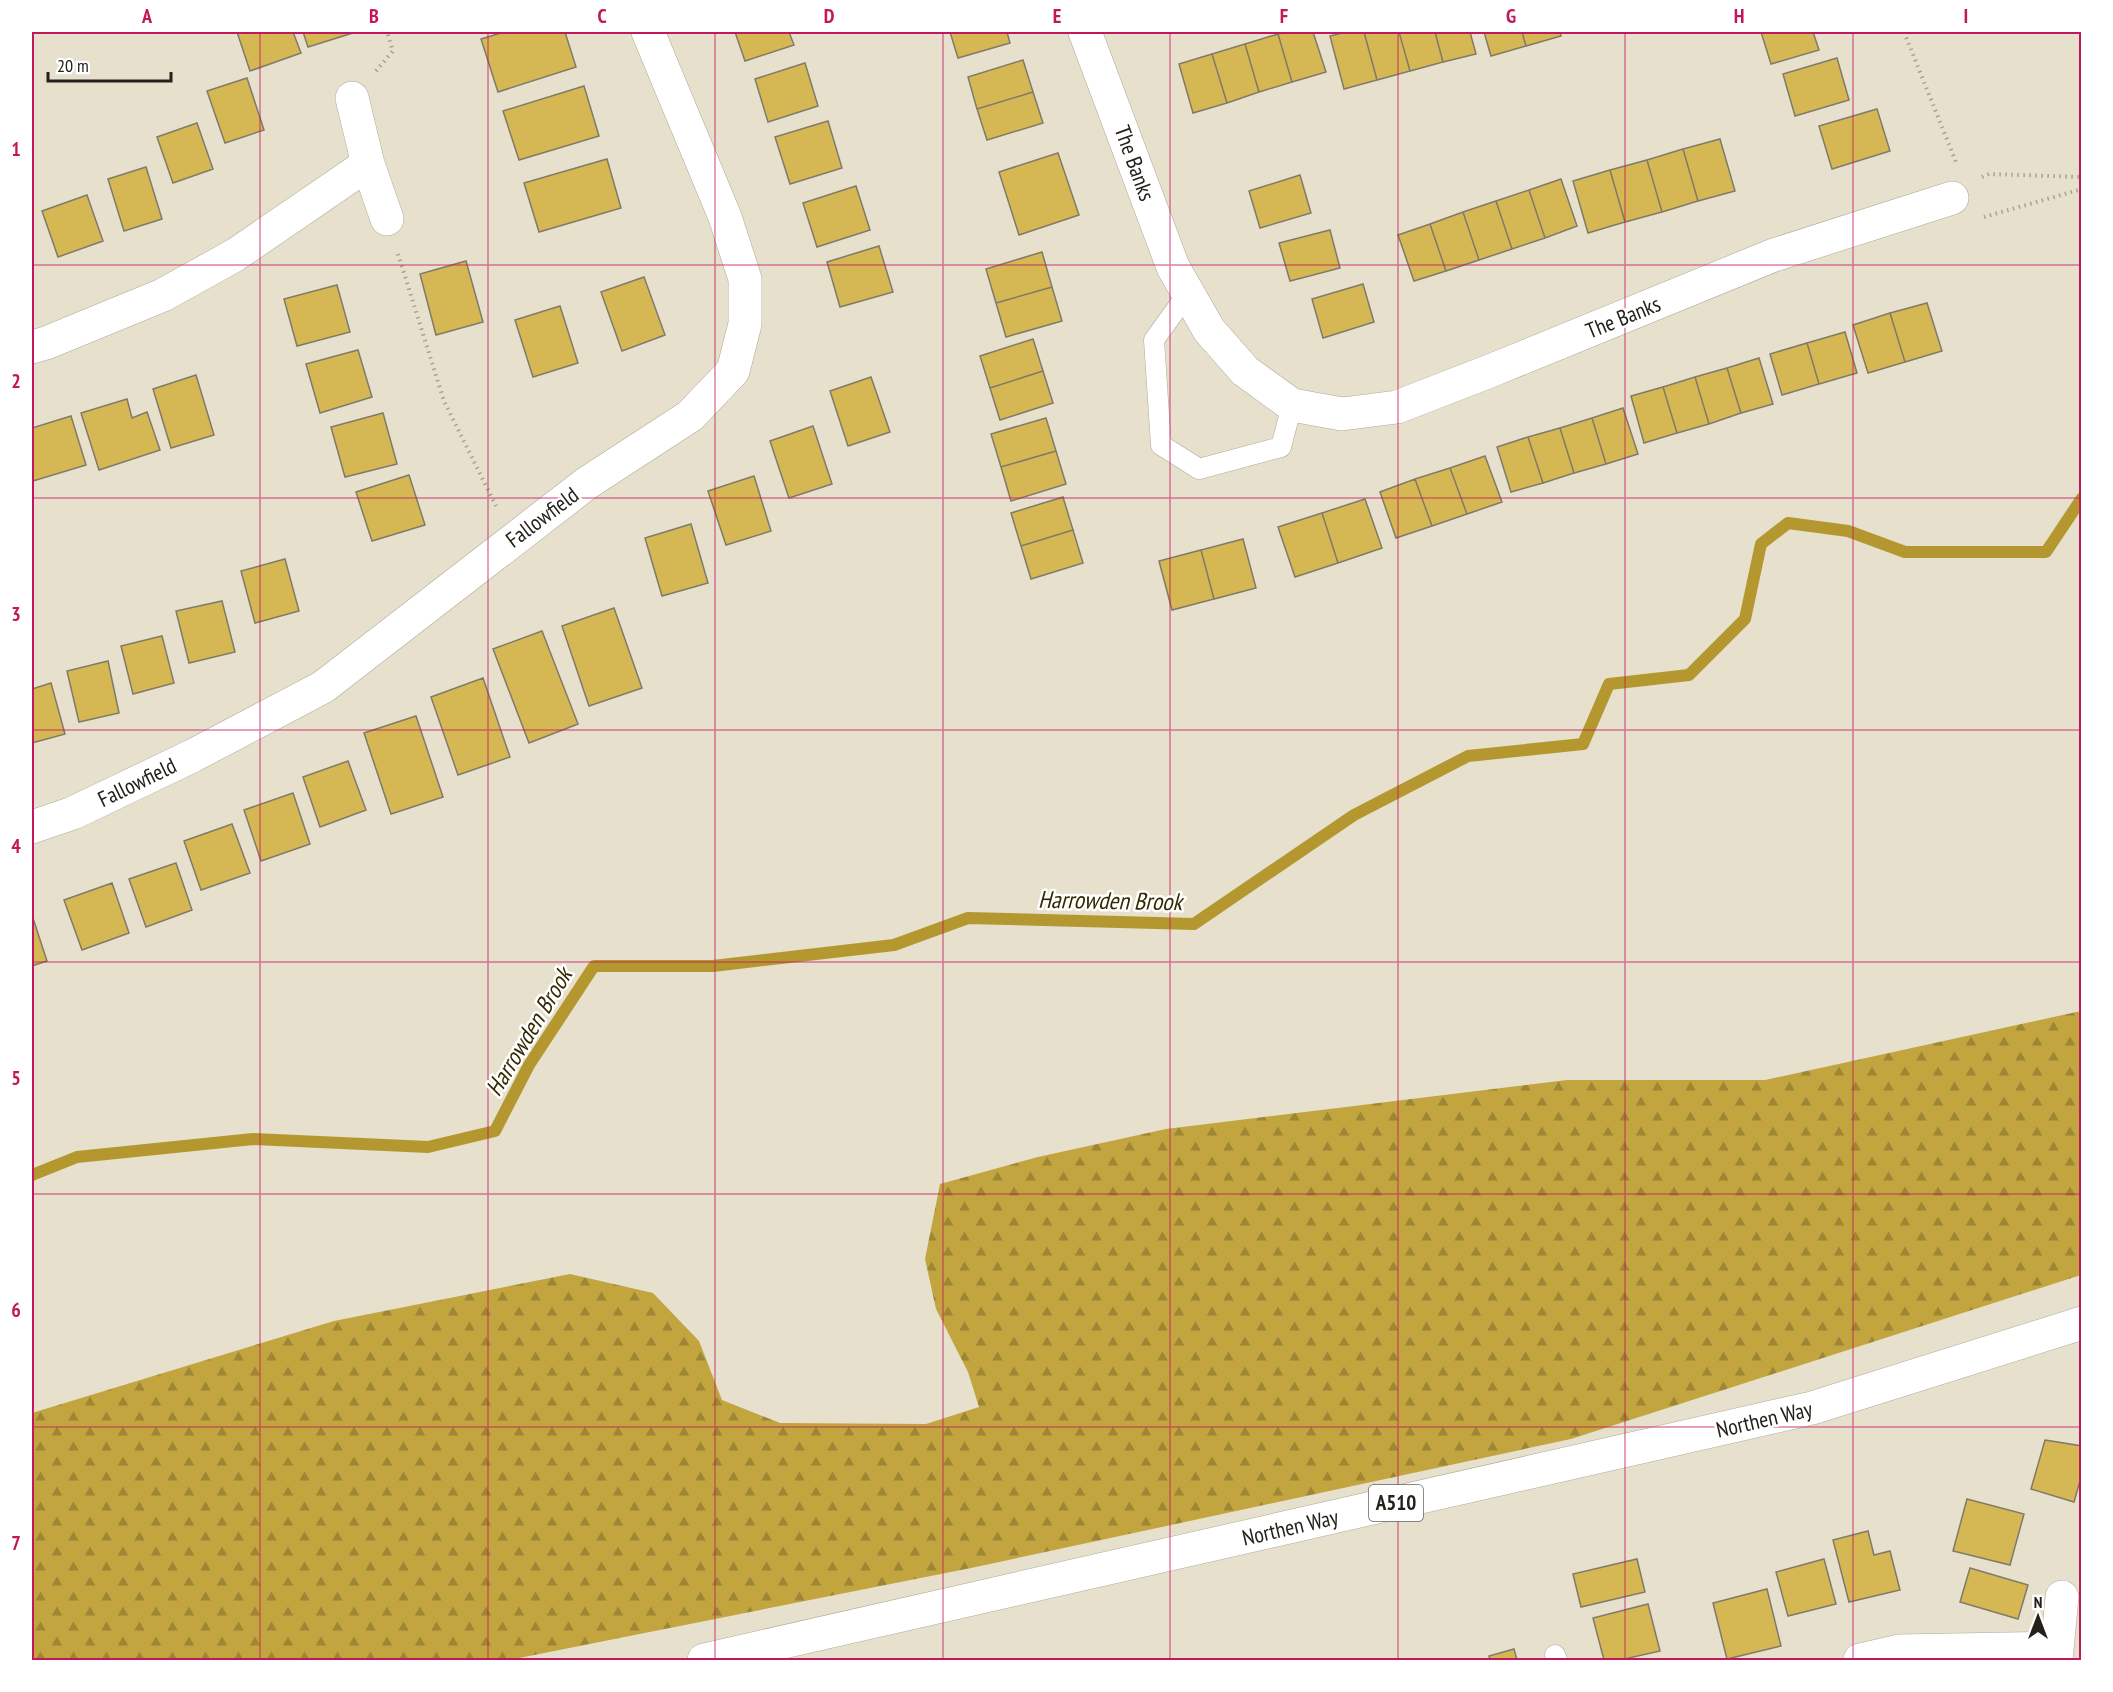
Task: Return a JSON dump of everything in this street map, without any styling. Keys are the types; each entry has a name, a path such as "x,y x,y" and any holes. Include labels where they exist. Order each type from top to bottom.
{"street":[{"name":"Fallowfield","path":"32,827 73,813 323,687 587,483 690,416 733,371 744,324 744,279 725,217 648,32"},
{"name":"The Banks","path":"1085,32 1173,267 1209,330 1245,371 1292,405 1342,414 1397,407 1774,255 1958,191"},
{"path":"352,98 368,164 387,219"},
{"path":"32,347 163,295 235,255 368,164"},
{"name":"Northen Way","path":"704,1660 1812,1408 2082,1323"},
{"path":"1860,1660 1899,1651 2056,1654 2062,1597"}],"lane":[{"path":"1188,293 1154,340 1161,445 1199,469 1281,447 1292,405"}],"path":[{"path":"1904,32 1958,191 1973,220 2082,189"},
{"path":"1958,191 1989,174 2082,177"},
{"path":"387,219 444,401 512,539"}],"green space":[{"path":"2081,1011 2081,1275 1571,1439 971,1568 509,1660 32,1660 32,1413 334,1321 570,1274 653,1293 699,1341 722,1400 780,1423 926,1424 979,1407 968,1372 936,1309 925,1259 940,1184 1038,1157 1166,1129 1567,1080 1765,1080"}],"building":[{"path":"237,32 293,32 301,53 250,71"},
{"path":"303,32 356,32 308,47"},
{"path":"504,32 565,32 576,67 498,92 481,39"},
{"path":"735,32 789,32 794,45 745,61"},
{"path":"950,32 1007,32 1010,43 958,58"},
{"path":"1313,32 1326,72 1292,82 1278,34"},
{"path":"1346,32 1364,32 1377,80 1344,89 1330,36"},
{"path":"1364,32 1399,32 1410,71 1377,80"},
{"path":"1399,32 1435,32 1443,62 1410,71"},
{"path":"1435,32 1470,32 1476,54 1443,62"},
{"path":"1484,32 1522,32 1526,46 1491,56"},
{"path":"1522,32 1560,32 1561,36 1526,46"},
{"path":"1761,32 1813,32 1819,50 1771,64"},
{"path":"1278,34 1292,82 1259,92 1245,44"},
{"path":"1245,44 1259,92 1227,103 1212,54"},
{"path":"1212,54 1227,103 1193,113 1179,64"},
{"path":"1837,58 1849,100 1795,116 1783,74"},
{"path":"1023,60 1033,92 977,109 968,77"},
{"path":"805,63 818,106 768,122 755,79"},
{"path":"247,78 264,130 225,143 207,91"},
{"path":"584,86 599,136 519,160 503,111"},
{"path":"1033,92 1043,123 987,140 977,109"},
{"path":"1877,109 1890,151 1832,169 1819,126"},
{"path":"828,121 842,168 790,184 775,137"},
{"path":"197,123 213,169 173,183 157,137"},
{"path":"1720,139 1735,191 1698,201 1683,149"},
{"path":"1683,149 1698,201 1662,212 1647,160"},
{"path":"1058,153 1079,215 1019,235 999,172"},
{"path":"607,159 621,208 539,232 524,183"},
{"path":"1647,160 1662,212 1625,222 1610,170"},
{"path":"146,167 162,219 124,231 108,179"},
{"path":"1610,170 1625,222 1588,233 1573,181"},
{"path":"1300,175 1311,213 1260,228 1249,191"},
{"path":"1561,179 1577,226 1545,238 1529,190"},
{"path":"856,186 870,230 817,247 803,203"},
{"path":"1529,190 1545,238 1512,249 1496,201"},
{"path":"87,195 103,241 58,257 42,211"},
{"path":"1496,201 1512,249 1479,260 1463,212"},
{"path":"1463,212 1479,260 1446,271 1430,224"},
{"path":"1430,224 1446,271 1414,281 1398,235"},
{"path":"1330,230 1340,268 1290,281 1279,243"},
{"path":"879,246 893,292 840,307 827,262"},
{"path":"1042,252 1052,287 996,303 986,269"},
{"path":"466,261 483,322 436,335 420,274"},
{"path":"644,277 665,335 622,351 601,292"},
{"path":"1363,284 1374,322 1323,338 1312,299"},
{"path":"337,285 350,332 297,346 284,299"},
{"path":"1052,287 1062,321 1006,337 996,303"},
{"path":"1927,303 1942,351 1905,362 1890,313"},
{"path":"560,306 578,363 533,377 515,320"},
{"path":"1890,313 1905,362 1868,373 1853,325"},
{"path":"1845,332 1857,373 1819,384 1807,343"},
{"path":"1033,339 1043,371 990,388 980,356"},
{"path":"1807,343 1819,384 1782,395 1770,354"},
{"path":"358,350 372,397 320,413 306,364"},
{"path":"1759,358 1773,404 1741,413 1727,368"},
{"path":"1727,368 1741,413 1709,424 1695,377"},
{"path":"1043,371 1053,403 1000,420 990,388"},
{"path":"196,375 214,435 171,448 153,389"},
{"path":"871,377 890,432 848,446 830,391"},
{"path":"1695,377 1709,424 1677,433 1663,387"},
{"path":"1663,387 1677,433 1644,443 1631,396"},
{"path":"127,399 132,418 147,412 160,450 99,470 81,413"},
{"path":"1623,408 1638,454 1606,464 1592,418"},
{"path":"383,413 397,464 345,477 331,427"},
{"path":"71,416 86,465 33,481 32,428"},
{"path":"1046,418 1056,451 1001,467 991,434"},
{"path":"1592,418 1606,464 1574,473 1560,428"},
{"path":"813,426 832,484 789,498 770,441"},
{"path":"1560,428 1574,473 1543,483 1528,437"},
{"path":"1528,437 1543,483 1511,492 1497,447"},
{"path":"1056,451 1066,484 1011,501 1001,467"},
{"path":"1485,456 1502,502 1467,514 1450,468"},
{"path":"1450,468 1467,514 1432,526 1415,479"},
{"path":"409,475 425,525 372,541 356,492"},
{"path":"754,476 771,531 726,545 708,491"},
{"path":"1415,479 1432,526 1396,538 1380,492"},
{"path":"1063,497 1073,530 1021,546 1011,513"},
{"path":"1365,499 1382,548 1338,563 1322,513"},
{"path":"1322,513 1338,563 1295,577 1278,527"},
{"path":"691,524 708,583 662,596 645,538"},
{"path":"1073,530 1083,563 1031,579 1021,546"},
{"path":"1243,539 1256,588 1214,599 1201,550"},
{"path":"1201,550 1214,599 1172,610 1159,561"},
{"path":"285,559 299,611 255,623 241,571"},
{"path":"222,601 235,652 189,663 176,611"},
{"path":"614,608 642,688 589,706 562,626"},
{"path":"542,631 578,724 529,743 493,649"},
{"path":"162,636 174,683 133,694 121,646"},
{"path":"108,661 119,713 79,722 67,671"},
{"path":"483,678 510,757 458,775 431,697"},
{"path":"51,683 65,734 32,743 32,689"},
{"path":"416,716 443,797 391,814 364,733"},
{"path":"348,761 366,810 320,827 303,777"},
{"path":"293,793 310,844 261,861 244,810"},
{"path":"232,824 250,873 201,890 184,841"},
{"path":"176,863 192,910 146,927 129,879"},
{"path":"112,883 129,933 82,950 64,900"},
{"path":"32,915 47,961 32,966"},
{"path":"2045,1440 2082,1446 2082,1474 2074,1502 2031,1489"},
{"path":"1967,1499 2024,1514 2010,1565 1953,1551"},
{"path":"1868,1531 1874,1555 1890,1551 1900,1590 1849,1602 1833,1540"},
{"path":"1637,1559 1645,1592 1581,1607 1573,1574"},
{"path":"1824,1559 1836,1604 1788,1616 1776,1572"},
{"path":"1970,1568 2028,1585 2018,1619 1960,1602"},
{"path":"1767,1589 1781,1646 1727,1659 1713,1603"},
{"path":"1648,1604 1660,1651 1620,1660 1604,1660 1593,1618"},
{"path":"1514,1649 1517,1660 1490,1660 1489,1656"}],"waterway":[{"name":"Harrowden Brook","path":"32,1175 77,1157 253,1139 428,1147 495,1131 529,1065 594,966 713,966 894,945 968,918 1194,924 1354,815 1468,756 1583,744 1609,684 1689,675 1745,619 1761,544 1788,523 1848,531 1905,552 2046,552 2082,498"}]}
